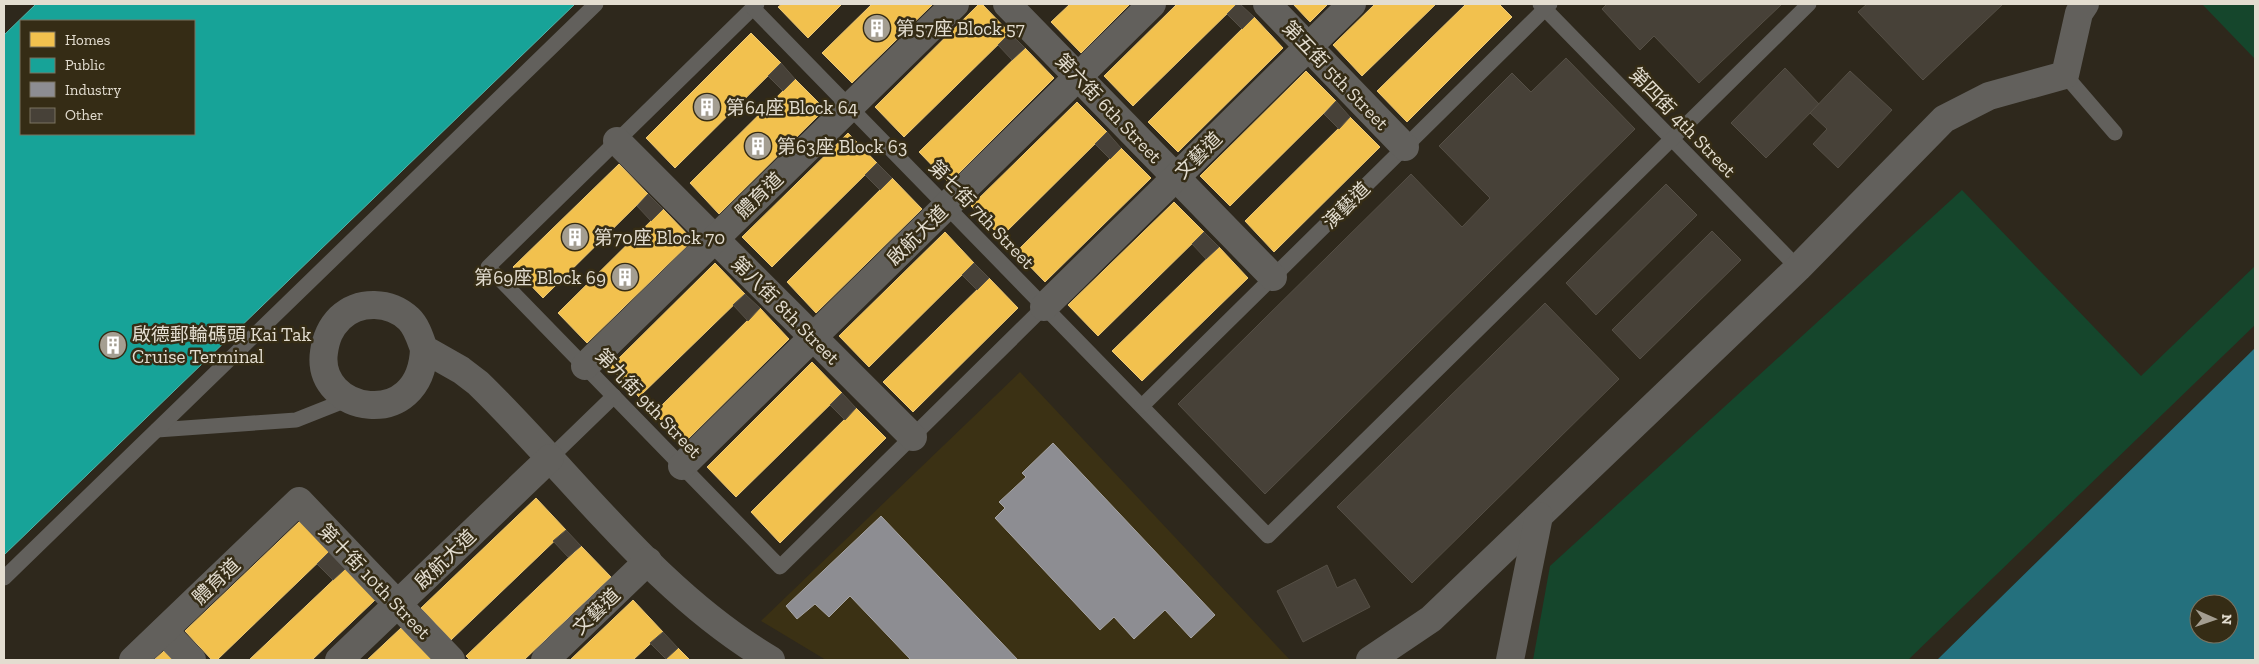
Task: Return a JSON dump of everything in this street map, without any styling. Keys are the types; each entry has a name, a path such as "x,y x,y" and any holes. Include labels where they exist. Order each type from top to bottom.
{"street":[{"name":"體育道","path":"584,366 955,4"},
{"name":"第六街 6th Street","path":"1008,4 1273,277"},
{"name":"啟航大道","path":"682,466 1152,4"},
{"name":"第五街 5th Street","path":"1267,4 1405,147"},
{"name":"文藝道","path":"1044,307 1352,4"},
{"path":"1370,660 1431,619 1798,268 1944,119 1989,96 2065,75 2079,13 2085,4"},
{"name":"第八街 8th Street","path":"617,141 913,436"},
{"path":"378,305 394,309 409,319 419,333 424,349 423,364 412,388 401,397 389,403 375,406 362,405 349,399 336,388 327,374 323,357 326,340 333,325 345,313 361,306 378,305"},
{"path":"424,349 461,370 478,383 648,561 705,615 759,658"},
{"name":"啟航大道","path":"339,660 550,458"},
{"name":"體育道","path":"133,660 299,501"},
{"name":"第十街 10th Street","path":"299,501 451,660"},
{"path":"1510,660 1539,516"},
{"name":"文藝道","path":"545,660 648,561"},
{"path":"164,631 192,660"}],"lane":[{"path":"4,578 596,4"},
{"path":"1671,139 1809,4"},
{"name":"第四街 4th Street","path":"1545,5 1671,139 1798,268"},
{"name":"演藝道","path":"1142,406 1405,147 1545,5"},
{"path":"617,141 755,6"},
{"name":"第七街 7th Street","path":"755,6 849,107 1268,536 1671,139"},
{"path":"2065,75 2115,132"},
{"name":"第九街 9th Street","path":"617,141 488,267 780,567 913,436"},
{"path":"913,436 1044,307"},
{"path":"550,458 614,396"},
{"path":"157,430 296,420 349,399"}],"shaded area":[{"path":"1020,372 1290,660 826,660 761,621"}],"green space":[{"path":"2202,4 2255,4 2255,59"},
{"path":"1962,190 2141,376 2255,266 2255,325 1908,660 1533,660 1550,566"}],"water":[{"path":"2255,348 2255,660 1937,660"}],"building: Homes":[{"path":"782,4 842,4 808,38 778,7"},
{"name":"第57座 Block 57","path":"872,4 933,4 852,83 822,53"},
{"path":"979,4 982,4 1010,33 904,137 875,107"},
{"path":"1070,4 1130,4 1081,53 1051,22"},
{"path":"1177,4 1237,4 1133,106 1104,76"},
{"path":"1293,4 1328,4 1310,22"},
{"path":"1375,4 1436,4 1362,76 1333,45"},
{"path":"1466,4 1499,4 1512,17 1407,122 1377,91"},
{"path":"1254,17 1283,48 1178,152 1148,122"},
{"name":"第64座 Block 64","path":"751,33 781,63 675,168 646,138"},
{"path":"1025,48 1054,78 949,183 919,152"},
{"path":"1306,71 1336,101 1230,206 1200,176"},
{"name":"第63座 Block 63","path":"795,79 825,109 719,214 690,183"},
{"path":"1077,102 1107,132 1001,237 971,206"},
{"path":"1350,117 1380,147 1274,252 1245,221"},
{"path":"848,133 877,163 772,267 742,237"},
{"path":"1121,148 1151,178 1045,282 1016,252"},
{"name":"第70座 Block 70","path":"619,164 648,194 543,298 513,267"},
{"path":"892,178 922,209 816,313 787,282"},
{"path":"1174,202 1204,232 1098,336 1068,305"},
{"name":"第69座 Block 69","path":"663,209 693,240 587,343 558,313"},
{"path":"945,232 974,263 869,367 839,336"},
{"path":"1219,247 1248,278 1142,381 1112,351"},
{"path":"715,263 745,294 639,397 610,367"},
{"path":"989,278 1018,308 913,412 883,382"},
{"path":"760,308 789,339 684,443 654,413"},
{"path":"812,362 842,393 736,497 707,467"},
{"path":"856,408 886,438 780,543 751,512"},
{"path":"536,498 566,530 451,640 421,608"},
{"path":"300,521 329,552 217,660 212,660 185,631"},
{"path":"581,546 611,577 524,660 470,660 466,656"},
{"path":"345,569 375,600 312,660 249,660"},
{"path":"633,600 663,632 633,660 570,660"},
{"path":"401,628 431,659 367,660"},
{"path":"678,648 690,660 665,660 666,659"},
{"path":"164,651 173,660 154,660"}],"building: Public":[{"name":"啟德郵輪碼頭 Kai Tak Cruise Terminal","path":"36,4 575,4 4,555 4,35"}],"building: Industry":[{"path":"1053,443 1215,615 1191,638 1165,610 1134,639 1114,617 1100,630 995,518 1005,508 999,502 1026,477 1022,473"},
{"path":"881,516 1018,660 911,660 850,596 829,617 815,604 797,619 786,606"}],"building: Other":[{"path":"1237,4 1240,4 1254,17 1242,29 1227,14"},
{"path":"1607,4 1782,4 1699,83 1654,36 1640,50 1602,9"},
{"path":"1867,4 2003,4 1923,80 1858,12"},
{"path":"1010,33 1025,48 1012,60 998,45"},
{"path":"1566,58 1635,129 1265,494 1178,404 1411,174 1462,227 1490,198 1439,146 1512,73 1531,92"},
{"path":"781,63 795,79 783,91 768,76"},
{"path":"1785,68 1819,104 1766,158 1731,123"},
{"path":"1850,71 1892,110 1838,168 1813,144 1827,129 1810,113"},
{"path":"1336,101 1350,117 1339,129 1324,114"},
{"path":"1107,132 1121,148 1110,159 1095,144"},
{"path":"877,163 892,178 880,190 865,175"},
{"path":"1666,184 1697,215 1596,315 1566,283"},
{"path":"648,194 663,209 651,221 637,206"},
{"path":"1712,231 1741,260 1640,359 1612,330"},
{"path":"1204,232 1219,247 1206,259 1192,244"},
{"path":"974,263 989,278 977,290 962,275"},
{"path":"745,294 760,308 748,321 733,305"},
{"path":"1545,303 1619,379 1412,583 1337,507"},
{"path":"842,393 856,408 845,420 830,405"},
{"path":"566,530 581,546 568,557 553,541"},
{"path":"329,552 345,569 333,580 317,564"},
{"path":"1327,565 1337,588 1355,579 1370,607 1303,642 1277,591"},
{"path":"663,632 678,648 666,659 650,643"}],"place":[{"name":"第57座 Block 57","path":"877,28"},
{"name":"第64座 Block 64","path":"707,107"},
{"name":"第63座 Block 63","path":"758,146"},
{"name":"第70座 Block 70","path":"575,237"},
{"name":"第69座 Block 69","path":"625,277"},
{"name":"啟德郵輪碼頭 Kai Tak Cruise Terminal","path":"113,345"}]}
